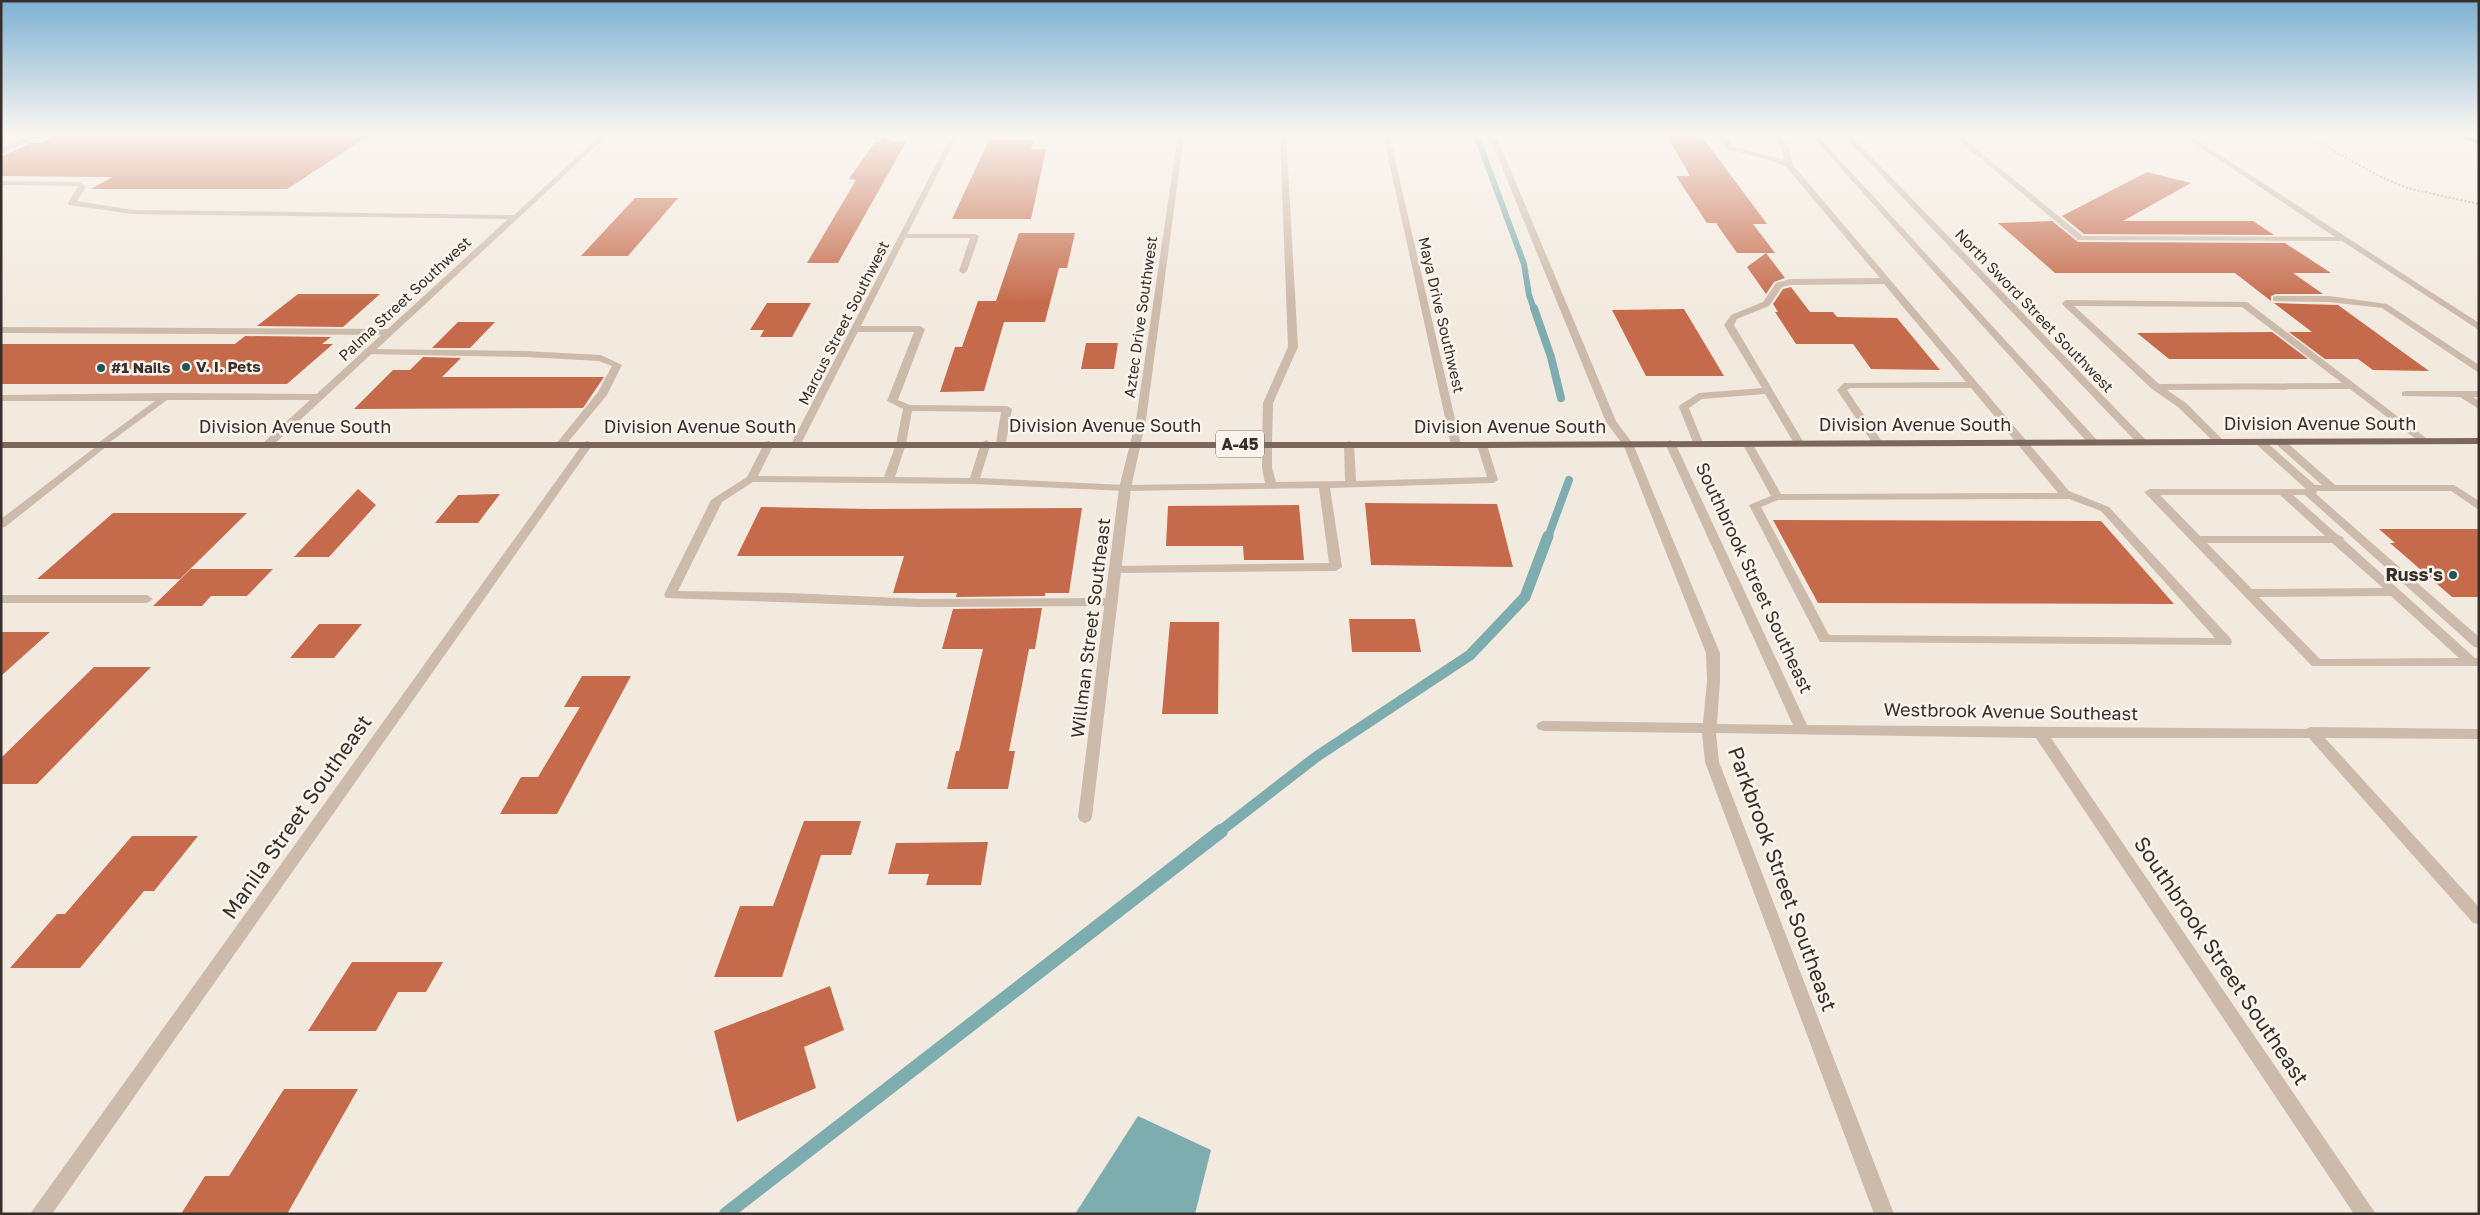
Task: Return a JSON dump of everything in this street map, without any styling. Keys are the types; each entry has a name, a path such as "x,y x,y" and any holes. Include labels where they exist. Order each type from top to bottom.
{"main road":[{"name":"Division Avenue South","path":"1,445 1001,443 1482,445 2479,441"}],"street":[{"path":"80,191 72,203 133,212 515,216"},
{"name":"Palma Street Southwest","path":"267,445 543,191"},
{"name":"Marcus Street Southwest","path":"796,444 927,191"},
{"name":"Aztec Drive Southwest","path":"1136,444 1173,191"},
{"path":"1271,486 1267,444 1268,404 1294,346 1287,191"},
{"name":"Maya Drive Southwest","path":"1399,191 1456,445"},
{"name":"Parkbrook Street Southeast","path":"1515,191 1607,412 1628,444 1713,653 1714,690 1709,747 1712,762 1884,1214"},
{"path":"1810,191 1973,385 2022,442 2064,493 2067,496 1777,497 1755,505 1825,639 2226,642 2105,509 2064,493"},
{"path":"1864,191 2094,442"},
{"name":"North Sword Street Southwest","path":"1900,191 2142,442"},
{"path":"2023,191 2080,238 2344,239"},
{"path":"2270,191 2479,327"},
{"path":"904,236 975,236 963,271"},
{"path":"1799,443 1729,325 1734,317 1766,304 1779,285 1790,282 1886,281"},
{"path":"2276,299 2329,300 2384,306 2479,370"},
{"path":"2220,442 2182,405 2156,387 2066,303 2244,304 2425,441"},
{"path":"856,330 920,329 892,401 908,408 1007,408 1001,443"},
{"path":"1,330 389,332"},
{"path":"367,352 525,354 601,358 617,365 603,393 561,444"},
{"path":"1878,443 1842,390 1847,384 1973,385"},
{"path":"2156,387 2353,386"},
{"path":"1698,443 1684,407 1690,400 1699,396 1768,391"},
{"path":"2406,394 2479,394"},
{"path":"2462,394 2479,406"},
{"path":"1,524 167,396"},
{"path":"1,398 319,397"},
{"path":"888,480 900,444 908,408"},
{"path":"2260,442 2311,490"},
{"path":"2280,442 2332,488"},
{"path":"974,481 986,443"},
{"path":"1747,443 1777,497"},
{"name":"Manila Street Southeast","path":"40,1214 588,444"},
{"path":"769,444 750,479 717,500 670,595 790,597 922,603 1112,602"},
{"name":"Willman Street Southeast","path":"1085,817 1126,488 1136,444"},
{"path":"1349,444 1352,484"},
{"name":"Southbrook Street Southeast","path":"1670,444 1801,728"},
{"path":"750,479 974,481 1126,488 1493,480 1482,445"},
{"path":"1116,570 1336,567 1324,485"},
{"path":"2475,662 2316,663 2150,492 2283,492 2332,488 2454,488 2479,507"},
{"path":"2311,490 2310,495 2479,644"},
{"path":"2283,492 2475,662"},
{"path":"2197,540 2359,539"},
{"path":"2249,592 2418,591"},
{"path":"1,599 147,599"},
{"name":"Westbrook Avenue Southeast","path":"1542,726 2040,732 2479,734"},
{"name":"Southbrook Street Southeast","path":"2040,732 2366,1214"},
{"path":"2311,732 2479,918"}],"path":[{"path":"2419,191 2478,204"}],"water":[{"path":"1138,1116 1211,1150 1195,1214 1075,1214"}],"building":[{"path":"850,191 879,191 838,263 807,263"},
{"path":"965,191 1037,191 1031,219 952,219"},
{"path":"1686,191 1742,191 1767,224 1753,224 1775,253 1737,253 1716,223 1707,223"},
{"path":"2111,191 2177,191 2123,221 2253,221 2274,235 2084,234 2062,216"},
{"path":"635,198 678,198 628,256 581,256"},
{"path":"2052,221 2078,242 2285,243 2331,273 2293,273 2323,294 2276,294 2271,296 2271,301 2235,273 2055,273 1998,223"},
{"path":"1019,233 1075,233 1067,268 1059,268 1045,322 1004,322 984,391 940,392 955,347 962,347 978,301 996,301"},
{"path":"1766,253 1785,278 1774,282 1766,294 1747,267"},
{"path":"1791,287 1810,312 1833,312 1837,317 1897,318 1940,370 1871,369 1853,344 1796,344 1775,312 1778,312 1773,304 1783,289"},
{"path":"298,294 380,294 343,327 257,326"},
{"path":"767,303 811,303 792,337 760,337 764,330 750,330"},
{"path":"2274,303 2338,305 2429,371 2373,370 2358,359 2325,359 2289,332 2312,332"},
{"path":"1684,309 1724,376 1646,376 1612,310"},
{"path":"458,322 495,322 470,348 432,348"},
{"path":"2272,332 2308,359 2169,359 2137,333"},
{"path":"245,336 331,337 322,344 333,344 287,384 1,384 1,344 235,344"},
{"path":"1086,343 1118,343 1114,369 1081,369"},
{"path":"423,357 461,358 442,377 604,377 583,408 354,409 393,370 410,370"},
{"path":"358,489 376,505 329,557 294,557"},
{"path":"500,494 478,523 435,523 458,495"},
{"path":"1365,503 1497,504 1513,567 1371,565"},
{"path":"1299,505 1304,560 1244,560 1243,546 1166,546 1168,506"},
{"path":"761,507 871,509 1082,508 1069,593 1045,593 1045,596 956,597 957,593 893,593 904,556 737,556"},
{"path":"113,513 247,513 180,579 37,579"},
{"path":"1773,520 2101,521 2174,604 1818,603"},
{"name":"Russ's","path":"2379,529 2479,529 2479,597 2452,597 2390,543 2395,543"},
{"path":"191,569 273,569 247,596 211,596 202,606 153,606"},
{"path":"1042,608 1035,649 1029,649 1009,751 1015,751 1008,789 947,789 956,751 959,751 983,649 942,649 953,609"},
{"path":"1349,619 1415,619 1421,652 1352,652"},
{"path":"1170,622 1219,622 1218,714 1162,714"},
{"path":"319,624 362,624 334,658 290,658"},
{"path":"1,632 50,632 1,676"},
{"path":"94,667 151,667 37,784 1,784 1,758"},
{"path":"582,676 631,676 557,814 500,814 521,777 538,777 580,707 564,707"},
{"path":"804,821 861,821 851,855 821,855 782,977 714,977 740,906 773,906"},
{"path":"132,836 198,836 154,891 144,891 80,968 10,968 57,914 65,914"},
{"path":"988,842 981,885 926,885 929,874 888,874 896,843"},
{"path":"352,962 443,962 426,992 398,992 376,1031 308,1031"},
{"path":"830,986 844,1030 804,1047 816,1088 737,1122 714,1031"},
{"path":"284,1089 358,1089 287,1214 181,1214 205,1176 229,1176"}],"waterway":[{"path":"1497,191 1524,264 1529,295 1534,309"},
{"path":"1534,308 1551,357 1561,398"},
{"path":"1548,537 1569,480"},
{"path":"1219,832 1316,757 1470,655 1525,597 1548,536"},
{"path":"726,1214 1221,831"}],"place":[{"name":"V. I. Pets","path":"186,367"},
{"name":"#1 Nails","path":"101,368"},
{"name":"Russ's","path":"2453,575"}]}
